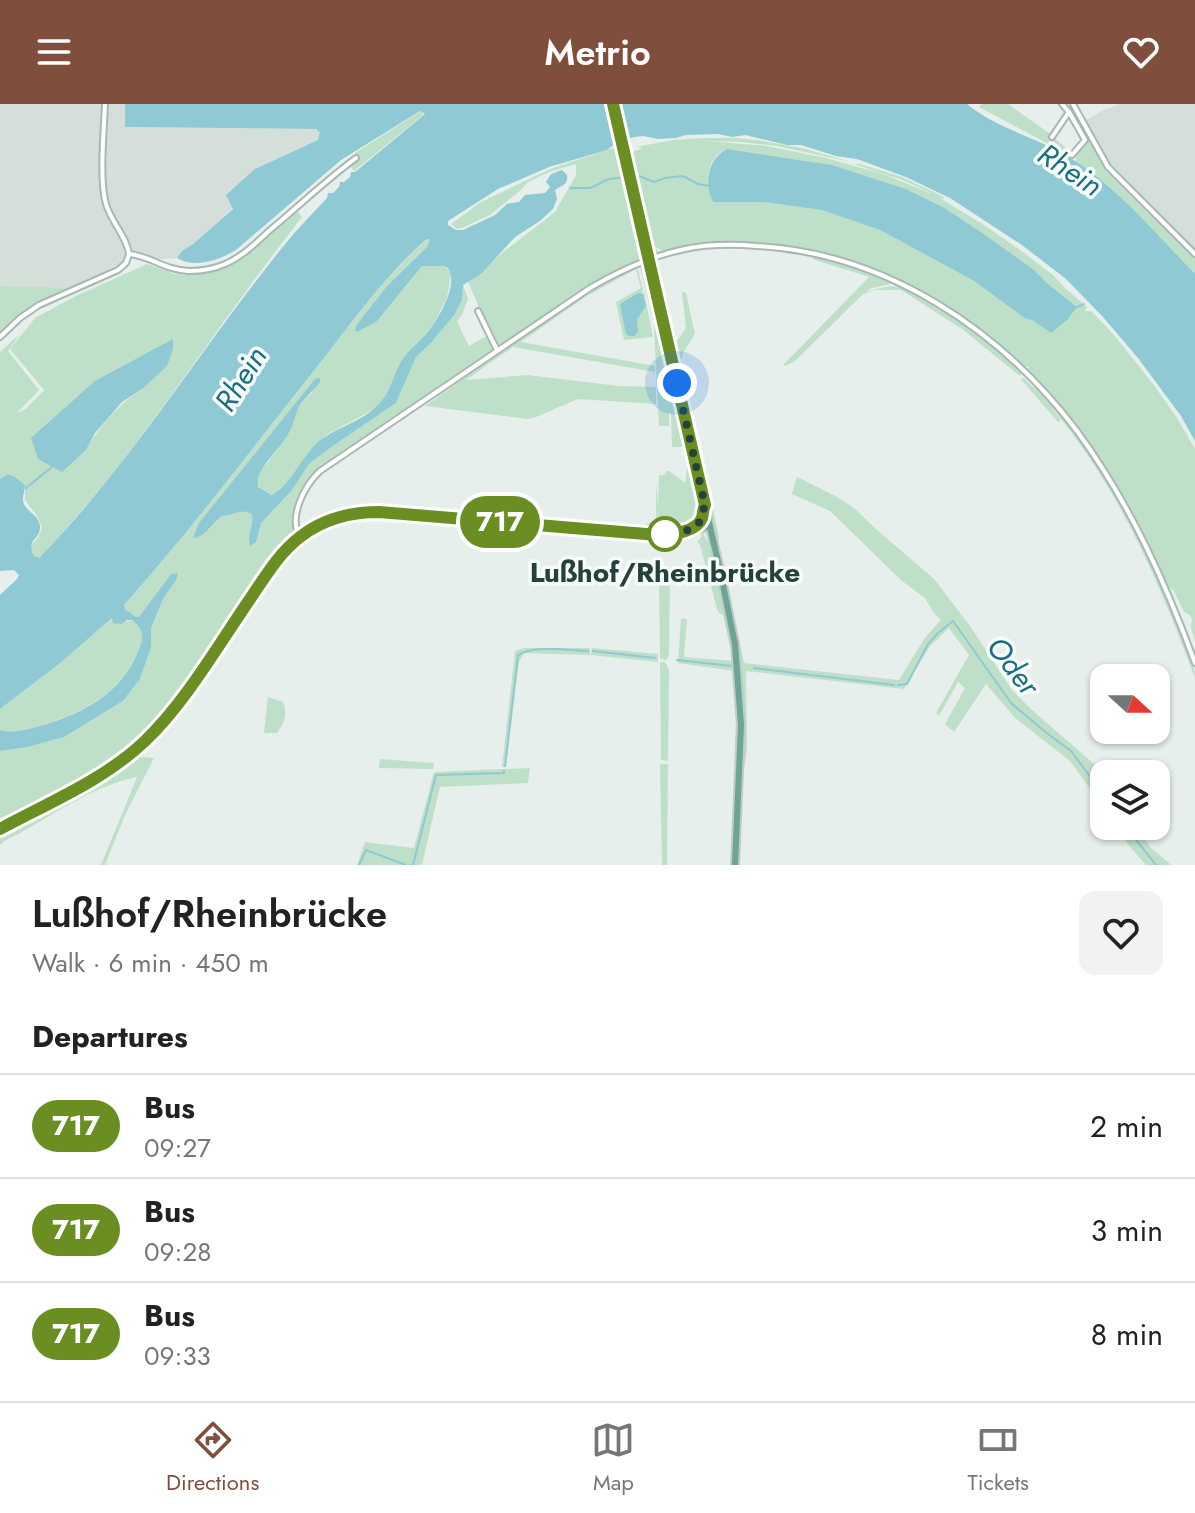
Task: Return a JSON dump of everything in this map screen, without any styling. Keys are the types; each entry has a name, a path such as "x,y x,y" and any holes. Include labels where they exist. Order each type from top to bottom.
{"main road":[{"path":"613,104 733,632 740,696 735,865"},
{"path":"697,528 705,505"},
{"path":"0,829 96,778 149,737 204,666 276,561 299,537 336,518 370,512 645,535 662,535 709,525"},
{"path":"697,528 713,541"}],"street":[{"path":"0,337 39,305 118,270 126,263 129,254 127,242 106,205 105,104"},
{"path":"1062,104 1085,140"},
{"path":"1073,104 1113,173 1195,254"},
{"path":"1052,137 1069,112"},
{"path":"1072,155 1091,136"},
{"path":"129,254 179,271 205,270 226,264 356,158"},
{"path":"299,537 295,521 307,486 314,476 604,280 649,259 688,248 742,245 792,249 875,271 924,296 983,335 1025,372 1067,419 1099,463 1150,554 1175,608 1195,663"},
{"path":"478,311 497,350"}],"shaded area":[{"path":"0,104 125,104 125,127 316,129 321,136 255,169 233,208 177,258 155,260 126,248 122,263 33,306 0,333"},
{"path":"1120,104 1195,104 1195,250 1113,168 1086,120"}],"green space":[{"path":"982,104 1008,104 1072,153 1069,155 979,107"},
{"path":"421,111 423,115 354,171 350,166 358,161 355,153"},
{"path":"737,138 763,141 851,162 777,146 707,141 767,146 883,174 935,195 984,225 1053,275 1087,307 1085,311 1091,311 1114,335 1153,384 1195,449 1195,641 1190,615 1184,612 1174,591 1167,586 1093,451 1028,373 1029,366 1023,368 966,321 936,301 904,284 837,258 764,245 700,244 667,251 651,243 632,152 643,148 636,147 673,140","holes":["727,149 832,165 906,189 943,207 1033,269 1077,307 1051,333 974,281 880,230 823,210 764,202 713,202 709,191 712,162"]},
{"path":"1091,139 1104,162 1195,257 1195,274 1106,184 1075,161 1078,151"},
{"path":"616,147 615,153 627,155 631,163 649,242 660,253 596,282 499,345 468,282 555,212 576,175 576,164 528,182 490,215 462,228 457,229 451,224 481,202 550,169"},
{"path":"854,164 902,177 943,199 905,181"},
{"path":"297,211 302,217 121,463 45,552 35,558 30,546 42,528 25,500 25,485 8,474 0,479 0,352 20,334 8,351 39,390 17,413 27,408 44,390 10,349 35,318 147,264 175,274 193,275 228,267","holes":["124,365 142,389 110,416 86,450"]},
{"path":"428,239 431,240 427,247 387,286 357,324 377,321 422,266 442,266 451,273 447,298 432,327 408,351 384,398 376,408 326,435 288,482 273,495 258,487 256,479 290,432 296,413 312,393 315,379 207,531 222,516 243,512 252,514 259,533 260,523 292,490 309,464 396,403 416,357 455,314 462,300 463,285 468,299 457,321 469,346 488,335 494,346 492,352 323,467 297,506 293,533 279,548 294,535 299,540 322,525 347,518 310,536 287,557 158,739 141,757 154,758 125,815 105,865 101,865 137,777 91,793 0,845 0,824 18,814 0,822 0,751 64,737 123,701 140,679 151,647 151,630 163,599 176,580 171,574 139,617 127,611 124,605 199,516 371,298"},
{"path":"816,255 893,281 866,292 884,287 895,286 912,291 983,339 1022,372 1020,376 962,329 901,290 875,290 863,294 794,362 784,366 869,277 812,259"},
{"path":"646,264 675,384 701,516 686,525 659,529 658,508 657,527 653,533 606,529 631,528 656,520 656,482 658,507 659,473 665,475 669,471 685,483 688,462 686,447 672,447 671,413 669,426 659,426 655,318 653,320 640,267"},
{"path":"634,267 636,269 585,297 521,342 655,366 655,372 513,347 466,380 527,375 619,386 656,387 656,404 578,399 527,419 425,406 464,378 426,400 581,295"},
{"path":"636,269 643,290 641,296 644,292 653,337 624,340 616,302 641,288"},
{"path":"0,286 71,288 33,306 0,333"},
{"path":"682,292 686,293 695,334 681,361 744,663 899,680 924,639 941,620 925,598 902,581 830,511 792,494 797,477 854,508 934,579 970,626 1012,690 1090,760 1090,789 1070,761 1015,718 986,684 954,732 945,724 965,688 958,682 939,716 936,713 969,655 949,628 930,646 904,689 746,671 747,751 744,768 744,703 738,644 672,348 686,328"},
{"path":"1025,374 1071,427 1127,513 1184,633 1195,678 1150,567 1114,497 1071,431 1045,400 1061,420 1058,422 1020,378 1037,391"},
{"path":"703,534 710,545 733,647 738,719 735,768 734,671 678,663 681,618 687,619 684,657 733,661 723,615 717,609 697,543"},
{"path":"659,571 670,571 669,656 666,660 660,659"},
{"path":"112,618 122,624 134,621 143,634 131,667 111,690 71,715 21,730 0,730 0,709"},
{"path":"524,648 590,648 590,655 524,653 519,662 506,767 502,767 515,651"},
{"path":"592,648 658,654 658,662 591,655"},
{"path":"660,662 665,662 669,670 668,761 661,760"},
{"path":"268,697 283,702 284,719 277,733 264,733"},
{"path":"380,759 434,763 433,769 379,768"},
{"path":"660,764 668,764 667,865 662,865"},
{"path":"530,768 528,783 440,787 422,865 357,865 365,842 414,848 434,772"},
{"path":"1125,840 1146,840 1171,865 1146,865"}],"water":[{"name":"Rhein","path":"125,104 967,104 991,120 1059,152 1089,171 1136,213 1195,274 1195,441 1181,416 1138,358 1066,279 1022,245 950,198 857,159 801,145 787,145 745,135 686,135 658,139 634,137 618,142 607,150 549,167 498,189 448,221 448,225 456,230 463,230 495,215 507,204 519,202 525,195 545,193 550,187 546,182 551,174 562,170 567,175 565,183 555,190 557,199 553,209 515,237 481,274 463,285 462,300 455,314 416,357 396,403 309,464 292,490 261,523 256,542 250,546 252,514 243,512 222,516 205,532 193,538 199,523 315,379 320,378 320,382 301,404 287,436 260,473 258,487 272,495 285,484 316,444 364,416 382,400 404,357 437,319 450,289 451,274 448,268 422,266 377,321 357,332 357,324 387,286 427,247 430,240 427,239 412,253 370,298 199,516 124,605 126,610 139,617 171,574 178,573 151,629 151,647 140,679 123,701 64,737 0,751 0,730 16,731 43,725 72,715 100,699 131,666 142,638 139,627 132,620 122,624 113,623 112,618 0,709 0,595 19,575 14,570 0,571 0,479 8,474 25,485 24,504 38,519 40,526 31,546 34,556 39,558 105,483 255,282 328,193 333,193 340,182 350,177 351,172 355,172 425,114 420,111 341,160 236,250 215,260 191,263 177,258 233,209 226,195 255,169 318,140 320,132 316,129 125,127"},
{"path":"727,149 832,165 906,189 943,207 978,230 1033,269 1077,307 1051,333 974,281 880,230 822,210 764,202 713,202 709,172 715,159"},
{"path":"638,293 643,294 646,306 637,319 638,332 629,336 620,304"},
{"path":"173,339 167,366 122,402 95,433 86,450 62,472 38,459 31,438 95,381"}],"waterway":[{"path":"639,176 654,182 683,176 709,186"},
{"path":"570,188 590,188 609,179 626,177"},
{"path":"1077,307 1084,304"},
{"path":"26,488 52,467"},
{"name":"Oder","path":"898,685 907,684 928,644 953,621 1011,703 1071,751 1090,776"},
{"path":"505,766 518,655 542,649 588,651"},
{"path":"593,651 655,658"},
{"path":"677,660 732,666"},
{"name":"Oder","path":"754,668 894,685"},
{"path":"413,865 436,775 504,771"},
{"name":"Oder","path":"1136,840 1156,865"},
{"path":"359,865 366,850 406,865"}],"bus line":[{"name":"717","path":"0,829 96,778 143,743 187,691 276,561 299,537 325,522 353,513 379,512 658,535 696,526 705,505 613,104"}],"place":[{"name":"Lußhof/Rheinbrücke","path":"665,534"}],"route":[{"path":"665,534 662,535 696,526 705,505 677,383"}]}
